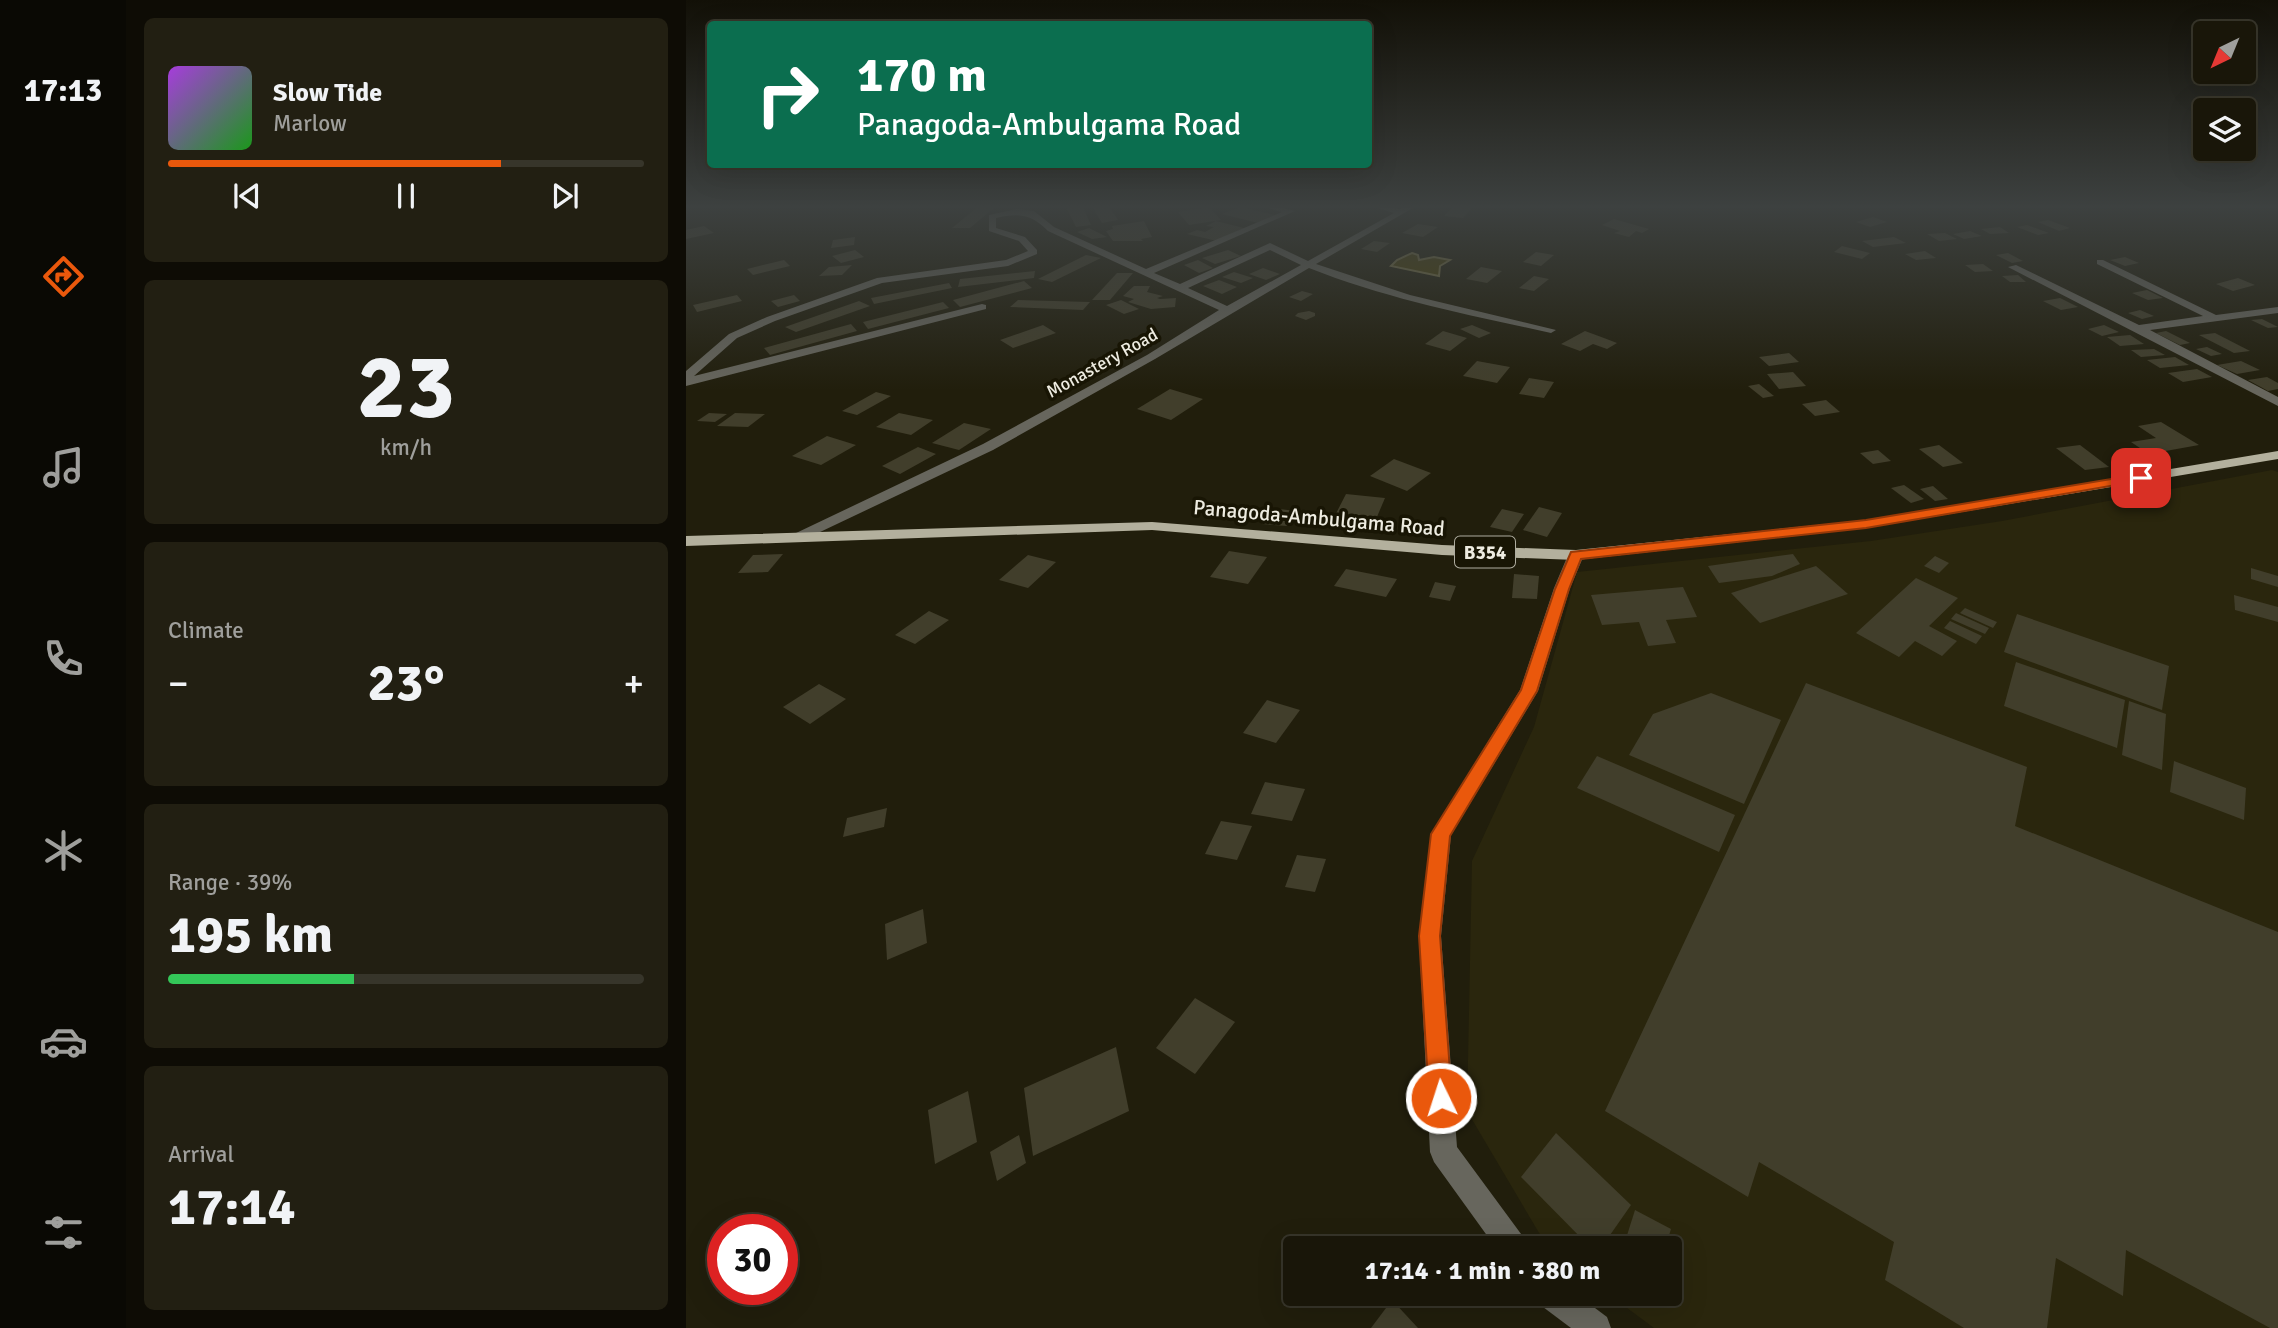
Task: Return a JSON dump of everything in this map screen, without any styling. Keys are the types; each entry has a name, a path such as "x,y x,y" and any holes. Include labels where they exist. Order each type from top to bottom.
{"main road":[{"name":"Panagoda-Ambulgama Road","path":"686,541 1152,526 1442,550 1576,555 1866,524 2278,455"}],"street":[{"path":"686,380 733,336 771,319 880,281 974,267"},
{"path":"1134,267 1227,310"},
{"path":"1147,272 1159,267"},
{"path":"1180,288 1225,267"},
{"name":"Monastery Road","path":"799,537 988,447 1152,356 1303,267"},
{"path":"1308,267 1437,304 1550,330"},
{"path":"2012,267 2138,328 2278,402"},
{"path":"2111,267 2214,318"},
{"path":"686,380 982,307"},
{"path":"2138,328 2278,310"},
{"path":"1505,1236 1444,1152 1430,936 1441,834 1529,691 1562,589 1576,555"},
{"path":"1567,1306 1595,1328"}],"shaded area":[{"path":"1396,267 1440,267 1439,276"},
{"path":"2272,470 2278,472 2278,1328 1654,1328 1624,1306 1682,1306 1682,1236 1541,1236 1467,1111 1472,861 1534,727 1577,572 1871,541 2002,521"}],"building":[{"path":"755,267 786,267 753,275 747,269"},
{"path":"829,267 850,267 842,275 819,276"},
{"path":"1062,267 1083,267 1052,282 1038,279"},
{"path":"1188,267 1213,268 1199,273"},
{"path":"1481,267 1502,271 1487,283 1466,279"},
{"path":"1968,267 1987,267 1993,271 1975,272"},
{"path":"1263,268 1280,274 1266,280 1249,274"},
{"path":"1035,271 1034,278 958,287 960,279"},
{"path":"1234,272 1253,278 1241,283 1222,277"},
{"path":"1117,273 1133,273 1110,300 1092,300"},
{"path":"2018,275 2026,282 2010,282 2002,276"},
{"path":"1534,276 1549,279 1534,291 1519,288"},
{"path":"2238,278 2255,285 2233,291 2216,284"},
{"path":"1219,280 1237,287 1222,294 1203,286"},
{"path":"1024,281 1032,288 960,307 953,300"},
{"path":"949,283 952,288 874,304 871,298"},
{"path":"1134,286 1150,286 1147,292 1163,296 1157,298 1160,299 1176,298 1175,307 1151,309 1128,302 1134,299 1123,296"},
{"path":"2147,290 2163,298 2148,300 2132,293"},
{"path":"1302,291 1313,294 1301,301 1289,297"},
{"path":"737,295 742,301 697,312 693,305"},
{"path":"794,295 800,301 778,307 771,301"},
{"path":"2060,298 2078,307 2061,310 2043,301"},
{"path":"1018,300 1090,302 1083,310 1010,307"},
{"path":"1121,300 1139,309 1124,314 1106,305"},
{"path":"859,301 870,306 796,332 785,327"},
{"path":"943,302 949,308 868,329 863,322"},
{"path":"2140,310 2154,316 2142,319 2128,313"},
{"path":"1298,313 1315,313 1315,316 1306,320 1295,316"},
{"path":"2262,319 2278,327 2268,328 2251,320"},
{"path":"851,324 857,331 770,355 764,348"},
{"path":"1043,325 1056,333 1013,348 1000,340"},
{"path":"1472,325 1491,333 1479,338 1460,329"},
{"path":"2104,325 2119,332 2102,336 2088,329"},
{"path":"1443,331 1467,338 1450,351 1425,344"},
{"path":"1585,331 1617,343 1607,349 1593,344 1580,351 1561,344"},
{"path":"2166,331 2190,343 2180,345 2156,333"},
{"path":"2215,333 2250,351 2234,353 2199,335"},
{"path":"2130,335 2144,344 2120,346 2107,337"},
{"path":"2207,347 2222,354 2211,356 2196,349"},
{"path":"2154,349 2165,355 2141,357 2131,350"},
{"path":"1789,353 1799,362 1769,366 1759,357"},
{"path":"2175,357 2189,365 2160,368 2147,360"},
{"path":"1477,361 1510,367 1497,383 1463,376"},
{"path":"2241,361 2260,370 2237,374 2217,365"},
{"path":"2197,369 2212,377 2183,382 2168,373"},
{"path":"1793,372 1806,386 1779,389 1767,374"},
{"path":"2267,377 2278,383 2278,389 2268,391 2248,380"},
{"path":"1529,378 1554,382 1544,398 1519,394"},
{"path":"1759,384 1774,396 1763,398 1748,386"},
{"path":"1170,389 1203,399 1171,420 1137,409"},
{"path":"876,392 891,396 857,415 842,411"},
{"path":"1826,400 1840,412 1815,416 1802,404"},
{"path":"709,413 727,414 715,422 697,421"},
{"path":"735,413 765,414 748,427 717,426"},
{"path":"899,413 933,420 911,435 876,427"},
{"path":"2161,422 2199,445 2149,454 2131,442 2156,438 2138,426"},
{"path":"964,423 991,429 959,450 932,443"},
{"path":"827,436 856,445 821,465 792,456"},
{"path":"1939,445 1963,463 1943,467 1919,449"},
{"path":"2080,445 2109,467 2085,470 2056,448"},
{"path":"918,447 936,454 900,474 882,466"},
{"path":"1878,450 1891,461 1873,464 1860,453"},
{"path":"1394,459 1431,473 1407,491 1370,476"},
{"path":"1904,485 1924,499 1911,503 1891,488"},
{"path":"1933,486 1948,499 1935,501 1920,489"},
{"path":"1346,494 1385,498 1371,531 1329,527"},
{"path":"1539,507 1562,513 1547,537 1523,530"},
{"path":"1271,508 1296,511 1287,526 1262,524"},
{"path":"1502,509 1524,514 1512,532 1490,527"},
{"path":"1229,551 1267,557 1248,584 1210,577"},
{"path":"783,554 768,572 738,573 753,555"},
{"path":"1793,554 1800,564 1772,576 1719,583 1708,566"},
{"path":"1028,555 1056,562 1028,588 999,580"},
{"path":"1935,556 1949,563 1939,573 1924,566"},
{"path":"1816,566 1848,594 1760,623 1731,593"},
{"path":"2251,568 2278,576 2278,587 2251,579"},
{"path":"1346,569 1397,579 1386,597 1334,586"},
{"path":"1514,574 1539,576 1537,599 1512,598"},
{"path":"1916,578 1958,598 1929,626 1957,641 1942,656 1915,641 1899,657 1856,633"},
{"path":"1435,582 1456,586 1450,601 1429,597"},
{"path":"1683,587 1697,617 1666,620 1676,643 1648,646 1639,622 1602,625 1591,595"},
{"path":"2234,595 2278,607 2278,622 2235,610"},
{"path":"1965,608 1997,622 1993,628 1960,613"},
{"path":"929,611 949,620 915,644 895,635"},
{"path":"1956,613 1989,628 1985,634 1951,619"},
{"path":"2017,614 2169,666 2162,710 2004,652"},
{"path":"1950,621 1982,636 1976,644 1944,628"},
{"path":"2016,662 2125,700 2117,748 2004,706"},
{"path":"1806,683 2027,767 2015,826 2278,932 2278,1328 2270,1328 2126,1250 2123,1296 2056,1258 2047,1328 1964,1328 1885,1280 1894,1242 1759,1162 1748,1197 1605,1111"},
{"path":"819,684 846,699 810,724 783,707"},
{"path":"1711,693 1781,720 1744,804 1629,755 1653,714"},
{"path":"1267,700 1300,710 1276,743 1243,733"},
{"path":"2129,701 2166,714 2162,770 2122,755"},
{"path":"1597,756 1735,815 1719,852 1577,788"},
{"path":"2174,761 2246,788 2244,820 2170,792"},
{"path":"1265,782 1305,789 1292,821 1251,814"},
{"path":"887,808 884,827 843,837 847,818"},
{"path":"1221,821 1252,826 1237,860 1205,854"},
{"path":"1297,855 1326,859 1315,892 1285,887"},
{"path":"923,909 927,943 887,960 885,924"},
{"path":"1195,998 1235,1022 1195,1074 1156,1048"},
{"path":"1116,1047 1129,1111 1033,1156 1024,1088"},
{"path":"968,1091 977,1142 935,1164 928,1110"},
{"path":"1556,1133 1631,1205 1609,1236 1579,1236 1521,1177"},
{"path":"1019,1135 1026,1163 997,1181 990,1152"},
{"path":"1635,1210 1671,1229 1669,1236 1627,1236"},
{"path":"1388,1306 1398,1306 1418,1328 1371,1328"}],"route":[{"path":"1441,1098 1430,936 1441,834 1529,691 1562,589 1576,555 1866,524 2141,478"}]}
